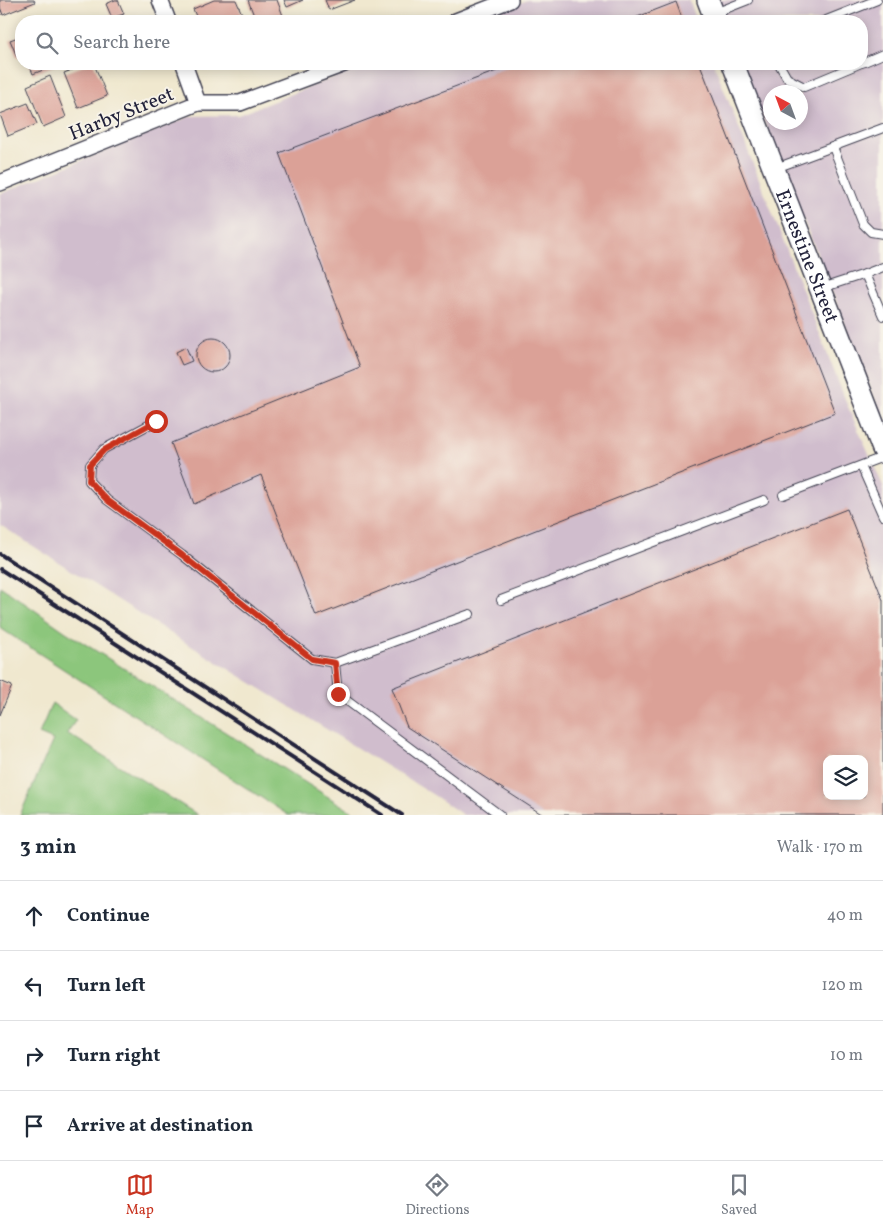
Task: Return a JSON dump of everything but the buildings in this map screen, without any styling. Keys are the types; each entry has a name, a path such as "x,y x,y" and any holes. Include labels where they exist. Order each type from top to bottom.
{"main road":[{"name":"Ernestine Street","path":"735,70 821,289 872,412 883,449"}],"street":[{"path":"160,0 166,15"},
{"path":"471,15 510,0"},
{"path":"186,70 198,102"},
{"name":"Harby Street","path":"0,183 198,102 240,103 328,70"}],"lane":[{"path":"712,12 748,0"},
{"path":"839,15 877,0"},
{"path":"868,60 883,54"},
{"path":"782,70 787,78 804,87 844,70"},
{"path":"774,169 883,128"},
{"path":"833,147 863,224 871,232 883,234"},
{"path":"821,289 883,267"},
{"path":"865,274 883,316"},
{"path":"156,421 104,450 90,465 89,481 107,500 182,555 312,659 335,663 470,614"},
{"path":"783,495 883,457"},
{"path":"862,466 883,516"},
{"path":"501,600 764,500"},
{"path":"335,663 338,694 500,815"}],"shaded area":[{"path":"527,0 689,0 695,15 489,15"},
{"path":"716,0 883,0 883,418 767,130 808,130 808,85 763,85 763,119 743,70 868,70 868,15 722,15"},
{"path":"353,70 716,70 849,409 883,486 883,815 463,815 0,525 0,194 191,116 239,115"}],"green space":[{"path":"0,586 66,632 357,815 288,815 0,628"},
{"path":"52,703 76,720 67,733 198,815 20,815 53,740 39,734"}],"railway":[{"path":"0,554 402,815"},
{"path":"0,569 382,815"}],"route":[{"path":"156,421 104,450 90,465 89,481 107,500 182,555 312,659 335,663 338,694"}]}
